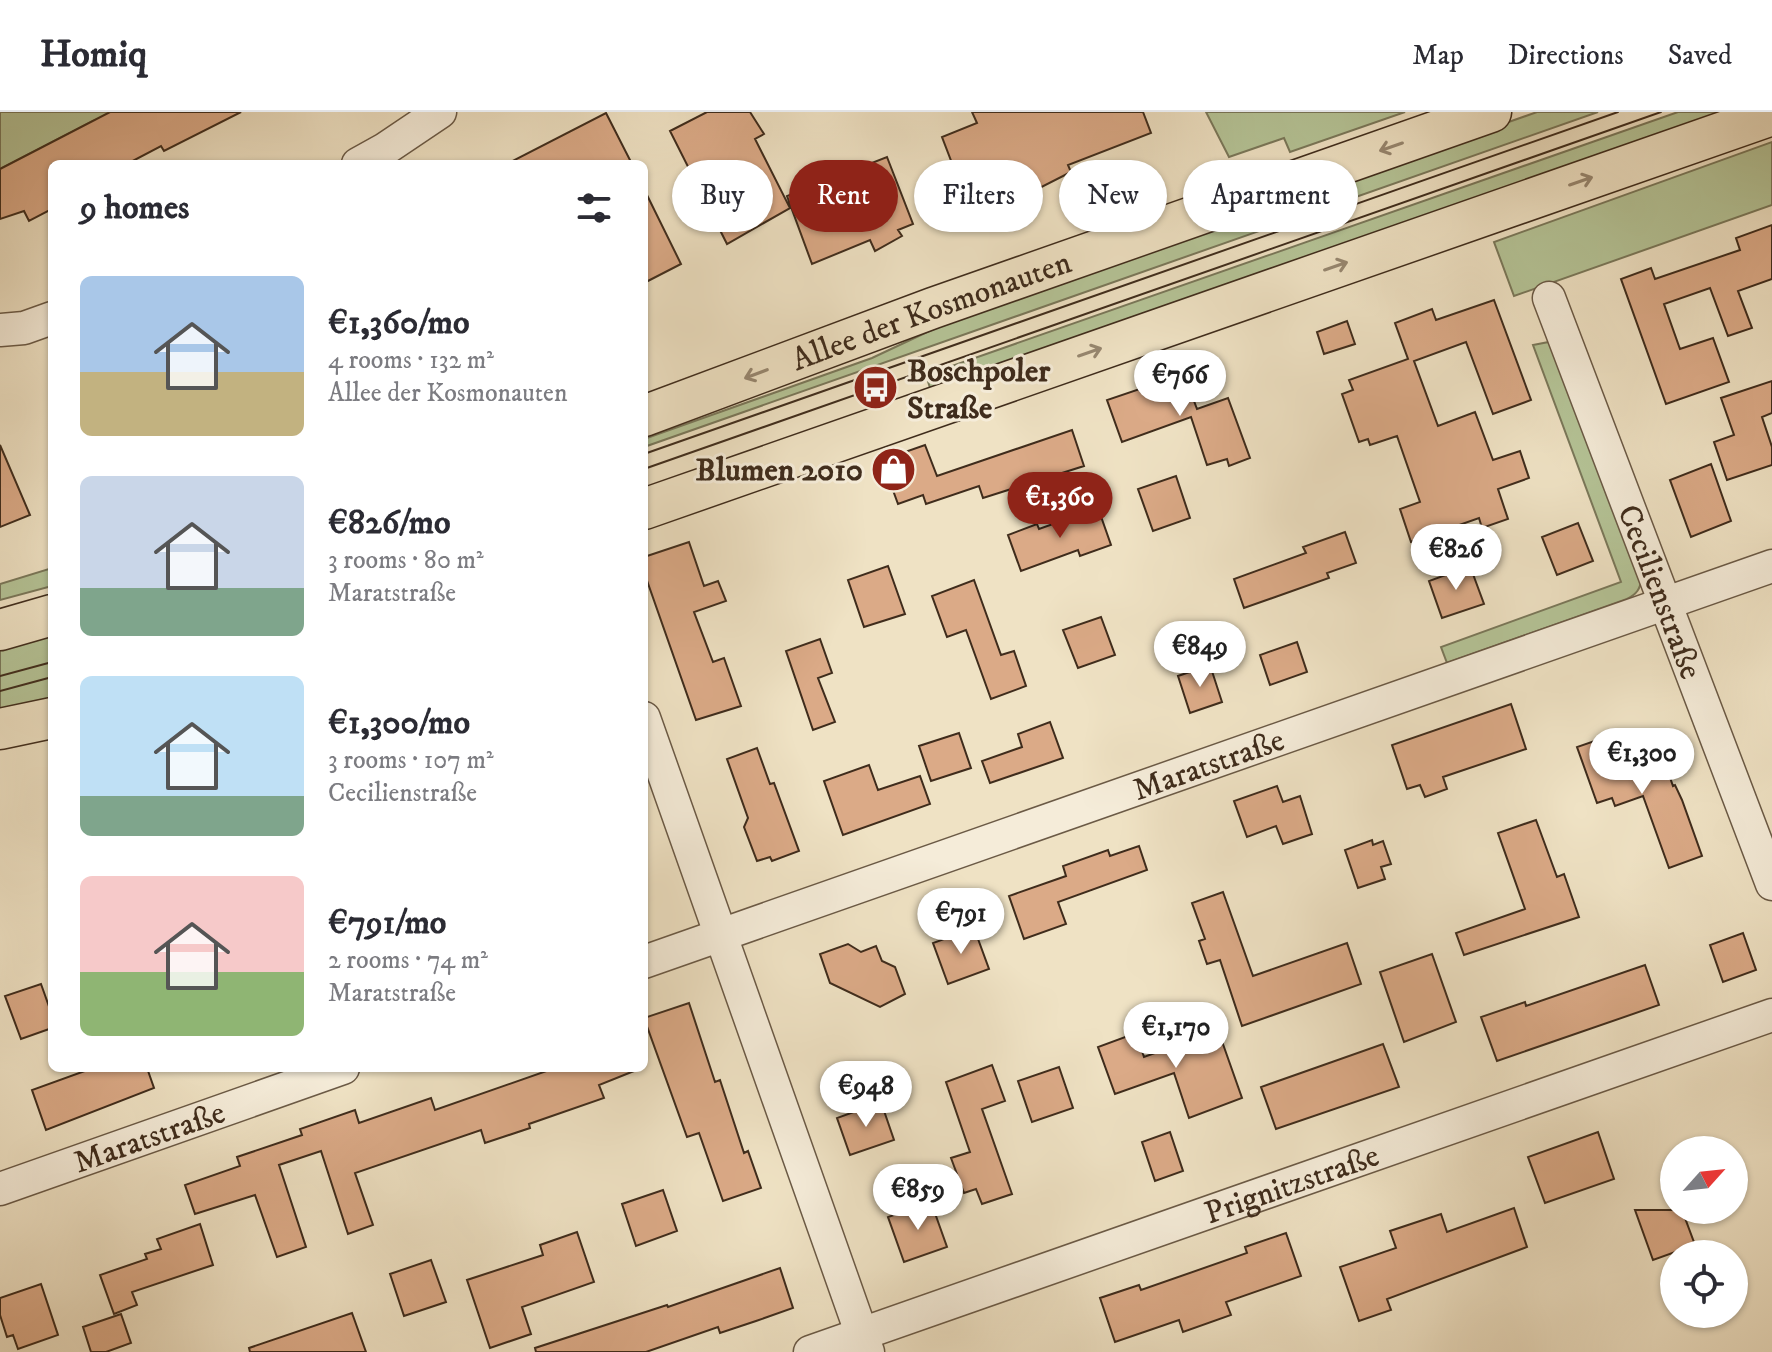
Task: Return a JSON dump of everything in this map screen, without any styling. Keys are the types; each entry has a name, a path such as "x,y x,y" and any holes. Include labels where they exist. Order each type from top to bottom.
{"main road":[{"name":"Allee der Kosmonauten","path":"648,415 933,308 1491,112"},
{"path":"648,508 1772,115"},
{"path":"0,630 48,616"},
{"path":"0,729 48,719"}],"street":[{"path":"373,160 440,112"},
{"name":"Cecilienstraße","path":"1549,298 1772,884"},
{"path":"0,330 24,328 48,319"},
{"name":"Maratstraße","path":"648,961 1772,566"},
{"path":"648,729 865,1343"},
{"name":"Prignitzstraße","path":"810,1352 865,1343 1772,1015"},
{"name":"Maratstraße","path":"0,1189 332,1072"}],"green space":[{"path":"0,112 116,112 2,168 0,172"},
{"path":"1206,112 1405,112 1290,152 1284,138 1229,157"},
{"path":"1537,112 1598,112 1358,196 1358,175"},
{"path":"1678,112 1730,112 931,391 926,375 1335,232 1358,232 1358,224"},
{"path":"1772,142 1772,205 1514,296 1494,242"},
{"path":"1196,232 1256,232 648,446 648,438 872,358 974,310"},
{"path":"1554,341 1642,578 1640,585 1636,593 1627,599 1447,663 1441,647 1621,582 1533,345"},
{"path":"48,569 48,587 0,600 0,584"},
{"path":"48,632 48,699 0,712 0,644"}],"building":[{"path":"110,112 241,112 164,151 161,146 135,160 48,160 48,211 29,221 24,211 0,219 0,169"},
{"path":"707,112 750,112 764,134 755,139 766,160 685,160 670,131"},
{"path":"972,112 1143,112 1151,133 1081,160 1059,160 1059,178 1043,186 1043,160 951,160 942,137 977,123"},
{"path":"606,113 630,160 515,160"},
{"path":"773,174 789,206 773,218"},
{"path":"898,185 913,224 898,230"},
{"path":"648,197 681,264 648,281"},
{"path":"1772,225 1772,279 1738,291 1752,328 1728,336 1710,288 1664,304 1680,349 1713,338 1729,382 1666,404 1621,279 1651,268 1655,279 1740,250 1736,238"},
{"path":"898,230 902,236 875,251 870,240 812,264 800,232"},
{"path":"721,232 748,232 727,244"},
{"path":"1494,300 1531,400 1493,414 1466,342 1414,361 1438,426 1475,412 1493,460 1520,451 1529,478 1498,489 1508,519 1482,528 1479,518 1411,542 1400,509 1420,502 1397,436 1370,445 1368,439 1359,442 1342,394 1353,390 1349,380 1408,359 1395,323 1432,309 1436,320"},
{"path":"1347,321 1355,344 1324,354 1317,332"},
{"path":"1184,374 1197,409 1228,398 1250,458 1229,466 1227,459 1207,465 1191,417 1122,442 1107,400"},
{"path":"1772,381 1772,413 1762,417 1772,447 1772,465 1727,480 1714,442 1734,435 1721,398"},
{"path":"1072,430 1084,466 983,498 979,486 926,504 923,495 898,504 882,460 925,445 937,476"},
{"path":"0,445 30,515 0,527"},
{"path":"1711,464 1731,521 1691,537 1670,480"},
{"path":"1176,476 1190,518 1153,531 1138,489"},
{"path":"1098,508 1111,545 1080,556 1078,550 1021,571 1008,535 1037,524 1039,529"},
{"path":"1578,523 1593,561 1557,575 1542,537"},
{"path":"1345,532 1356,563 1327,573 1329,578 1244,608 1234,579 1306,553 1303,547"},
{"path":"689,542 704,586 718,581 726,601 694,612 713,662 724,658 741,706 696,720 648,583 648,556"},
{"path":"888,566 905,614 864,627 848,580"},
{"path":"1470,566 1484,604 1442,618 1429,581"},
{"path":"974,580 1001,655 1014,651 1026,686 991,699 966,630 947,637 932,596"},
{"path":"1101,617 1115,655 1078,668 1063,630"},
{"path":"820,639 832,673 818,678 835,722 813,730 786,651"},
{"path":"1297,642 1307,672 1270,685 1260,655"},
{"path":"1210,665 1222,702 1190,713 1178,676"},
{"path":"1511,704 1526,749 1443,777 1447,789 1425,797 1420,785 1407,789 1392,745"},
{"path":"1050,722 1063,758 990,783 982,761 1022,747 1018,734"},
{"path":"959,733 971,768 931,781 919,746"},
{"path":"1612,735 1619,754 1626,752 1633,774 1665,763 1702,856 1669,868 1643,796 1615,806 1612,798 1597,803 1577,747"},
{"path":"757,748 770,784 774,783 799,851 772,861 770,857 757,861 744,827 748,818 727,759"},
{"path":"869,765 878,790 920,776 930,804 843,835 824,781"},
{"path":"1277,786 1283,802 1300,796 1312,834 1283,844 1276,826 1247,837 1234,801"},
{"path":"1536,820 1557,877 1564,874 1579,917 1464,955 1456,933 1525,909 1498,833"},
{"path":"1372,840 1373,845 1383,841 1391,864 1381,867 1385,879 1358,888 1345,850"},
{"path":"1139,846 1147,870 1058,902 1066,924 1024,939 1009,896 1066,876 1063,866 1108,850 1110,856"},
{"path":"1223,892 1253,976 1347,943 1361,984 1242,1026 1220,960 1207,964 1199,941 1205,939 1192,903"},
{"path":"974,928 989,969 948,984 933,943"},
{"path":"1743,933 1756,970 1723,982 1710,945"},
{"path":"848,944 861,952 876,946 882,961 895,967 905,994 880,1007 830,983 820,954"},
{"path":"1432,954 1456,1022 1404,1042 1380,972"},
{"path":"1645,965 1659,1005 1497,1061 1481,1017 1525,1002 1526,1006"},
{"path":"41,984 48,1004 48,1029 21,1039 5,996"},
{"path":"689,1003 715,1082 720,1080 744,1153 748,1151 761,1188 723,1201 699,1133 687,1137 648,1029 648,1017"},
{"path":"1218,1030 1242,1098 1189,1118 1174,1073 1115,1094 1098,1047 1136,1033 1144,1057"},
{"path":"1383,1044 1399,1087 1276,1129 1261,1087"},
{"path":"992,1065 1005,1101 982,1109 1012,1194 982,1204 976,1189 964,1193 951,1158 970,1152 946,1082"},
{"path":"1059,1067 1073,1108 1032,1122 1018,1081"},
{"path":"82,1072 148,1072 154,1088 46,1130 32,1090"},
{"path":"544,1072 632,1072 599,1085 604,1098 529,1124 530,1128 485,1143 481,1130 355,1173 373,1225 348,1234 321,1151 279,1165 306,1247 277,1257 255,1195 195,1214 185,1185 240,1166 237,1157 302,1135 300,1129 355,1110 359,1123 431,1098 435,1110"},
{"path":"881,1102 894,1140 850,1155 837,1118"},
{"path":"1170,1132 1183,1171 1155,1181 1142,1142"},
{"path":"1598,1132 1614,1179 1545,1203 1528,1157"},
{"path":"663,1190 677,1231 636,1246 622,1204"},
{"path":"931,1202 947,1247 904,1262 888,1217"},
{"path":"1514,1208 1527,1247 1387,1299 1391,1310 1359,1321 1340,1267 1396,1248 1390,1231 1441,1214 1447,1232"},
{"path":"1635,1210 1660,1210 1660,1224 1687,1224 1693,1240 1660,1240 1660,1258 1653,1260"},
{"path":"200,1224 213,1265 132,1292 137,1305 114,1314 100,1275 147,1259 145,1254 161,1249 157,1239"},
{"path":"577,1232 594,1282 522,1307 531,1334 490,1348 467,1280 543,1255 540,1245"},
{"path":"1286,1233 1301,1276 1226,1302 1231,1315 1183,1332 1179,1320 1115,1342 1100,1298 1139,1285 1141,1290 1247,1253 1245,1247"},
{"path":"431,1260 446,1302 404,1316 390,1274"},
{"path":"780,1268 793,1308 756,1321 720,1333 718,1327 646,1352 536,1352 535,1348"},
{"path":"41,1284 58,1335 18,1349 13,1335 7,1337 0,1315 0,1298"},
{"path":"352,1313 366,1352 250,1352 249,1348"},
{"path":"121,1314 131,1343 106,1352 91,1352 83,1327"}],"tram line":[{"path":"648,453 1618,112"},
{"path":"648,468 1661,112"},
{"path":"0,676 48,663"},
{"path":"0,691 48,678"}],"place":[{"name":"Boschpoler Straße","path":"876,388"},
{"name":"Blumen 2010","path":"894,469"}]}
